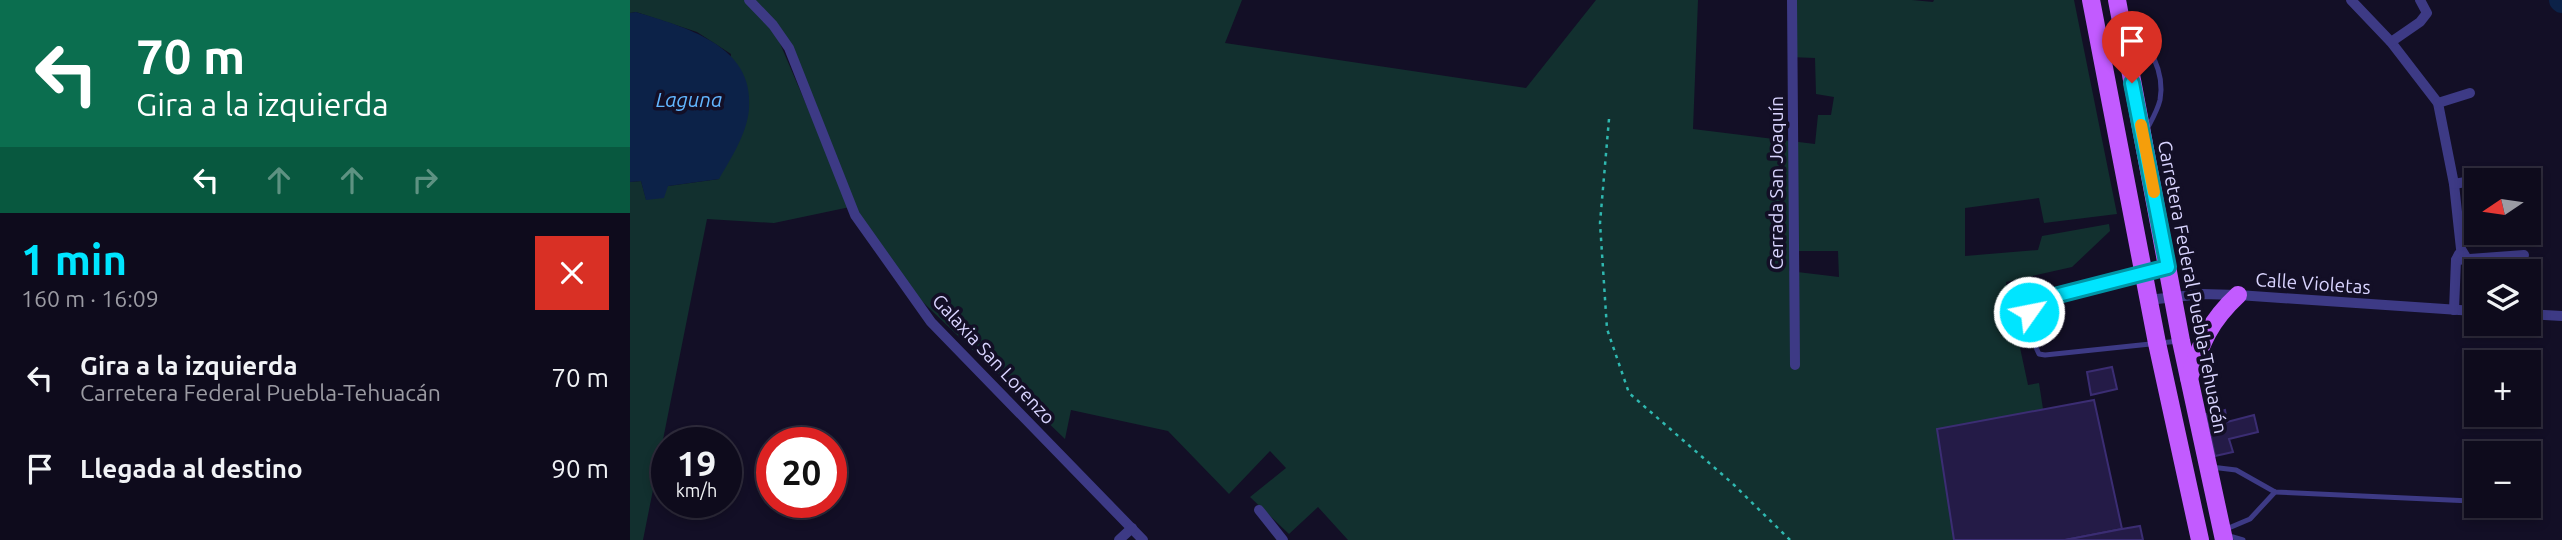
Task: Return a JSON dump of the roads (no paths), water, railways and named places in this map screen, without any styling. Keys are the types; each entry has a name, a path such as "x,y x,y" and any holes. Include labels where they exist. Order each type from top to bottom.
{"main road":[{"path":"2091,0 2148,300 2200,540"},
{"name":"Carretera Federal Puebla-Tehuacán","path":"2117,0 2181,341 2222,535"},
{"path":"2189,377 2204,335 2223,309 2238,295"}],"street":[{"name":"Galaxia San Lorenzo","path":"749,0 773,25 789,48 855,215 931,323 1143,540"},
{"name":"Cerrada San Joaquín","path":"1792,0 1795,365"},
{"path":"2351,0 2392,42 2438,103 2454,184 2464,269"},
{"path":"2392,42 2420,22 2427,13 2420,0"},
{"path":"2438,103 2470,93"},
{"path":"2454,184 2464,182"},
{"path":"2462,260 2525,255"},
{"path":"2454,310 2462,260"},
{"name":"Calle Violetas","path":"2148,300 2174,296 2238,295 2464,311"},
{"path":"2541,315 2562,316"},
{"path":"1259,510 1282,540"},
{"path":"1119,540 1132,528"}],"lane":[{"path":"2121,24 2148,46 2160,80 2161,97 2157,111 2143,137"},
{"path":"2168,267 2035,301 2029,305 2035,346 2039,354 2045,355 2181,341"},
{"path":"2208,467 2236,470 2275,492 2464,502"},
{"path":"2222,535 2250,519 2275,492"},
{"path":"2222,535 2243,540"}],"water":[{"name":"Laguna","path":"636,12 674,24 712,42 728,54 740,69 748,87 748,118 742,137 719,179 668,186 664,198 646,200 641,181 630,182 630,13"}]}
